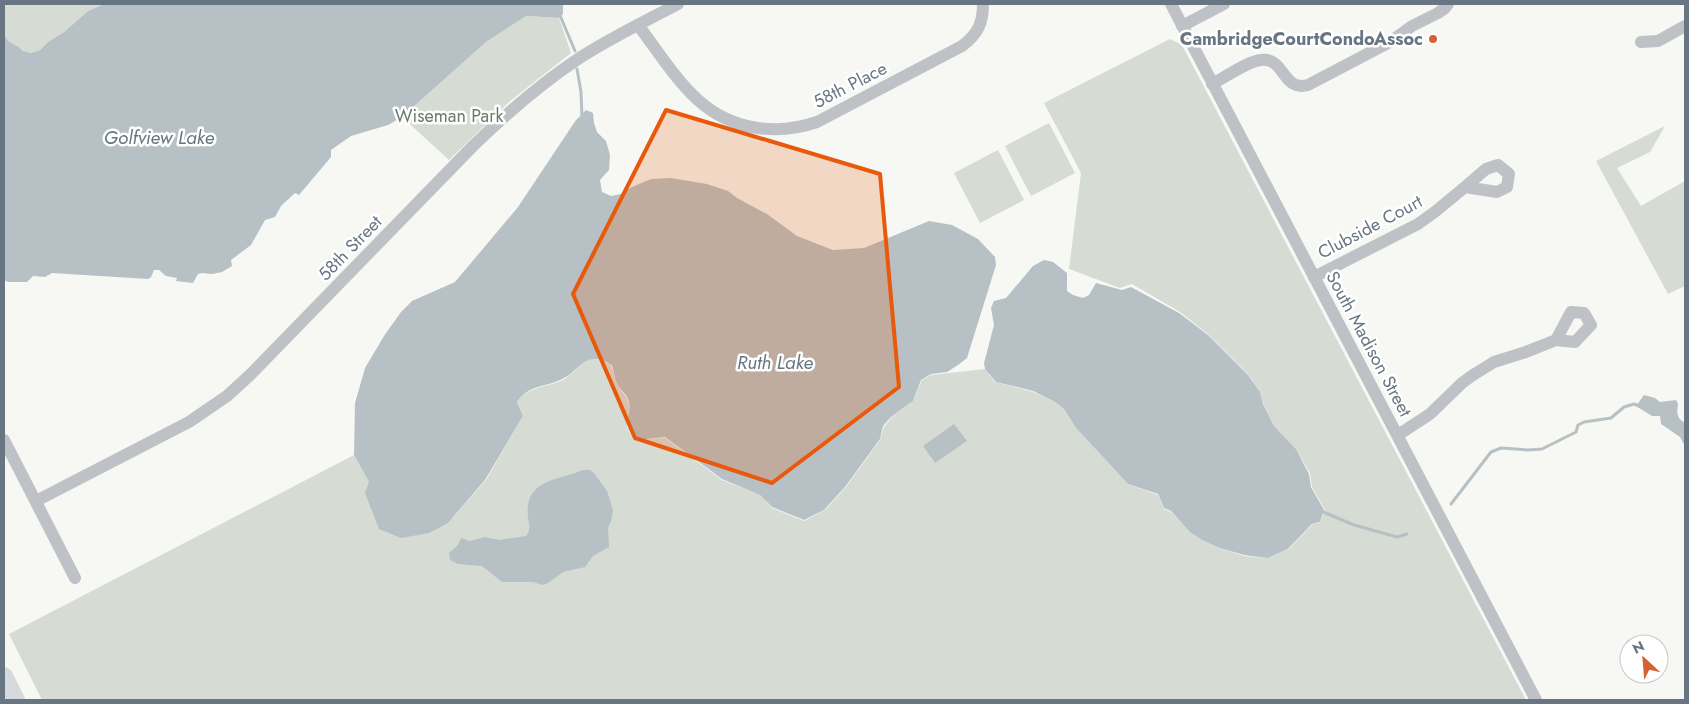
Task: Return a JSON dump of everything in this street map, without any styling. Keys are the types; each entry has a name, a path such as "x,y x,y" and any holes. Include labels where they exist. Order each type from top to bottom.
{"highway":[{"path":"4,676 16,700"}],"street":[{"name":"58th Street","path":"36,501 181,426 227,396 250,375 500,121 544,83 576,61 678,4"},
{"name":"58th Place","path":"638,25 693,95 714,112 740,125 770,130 796,128 827,118 962,46 970,40 982,22 983,4"},
{"name":"South Madison Street","path":"1171,4 1536,700"},
{"path":"1182,26 1224,4"},
{"path":"1212,84 1252,62 1269,60 1295,86 1308,85 1390,42 1412,26 1438,13 1448,4"},
{"path":"1641,42 1658,41 1685,26"},
{"name":"Clubside Court","path":"1314,277 1418,224 1465,187"},
{"path":"1398,435 1430,414 1462,383 1484,367 1556,340"},
{"path":"4,440 75,578"}],"highlighted area":[{"path":"666,110 880,174 899,387 772,483 635,438 573,294"}],"green space":[{"path":"4,4 104,4 88,11 40,50 31,53 23,51 8,41 4,34"},
{"name":"Wiseman Park","path":"526,16 559,18 571,53 510,101 449,160 402,117 486,42"},
{"path":"1170,39 1182,45 1526,700 42,700 9,634 354,455 369,482 448,523 486,480 523,416 517,402 522,396 527,392 565,379 585,361 592,359 611,365 617,384 629,405 627,427 637,440 665,438 722,480 760,495 772,508 804,521 825,510 846,487 880,440 884,427 892,417 913,401 922,380 931,375 985,369 995,382 1033,392 1055,402 1064,409 1076,428 1128,484 1158,495 1164,509 1171,512 1202,540 1244,556 1268,558 1289,549 1313,524 1320,523 1325,510 1312,487 1310,473 1296,449 1274,426 1260,392 1248,374 1209,335 1180,312 1132,284 1120,288 1069,269 1081,173 1044,103"},
{"path":"1049,123 1075,173 1031,196 1005,146"},
{"path":"1665,126 1650,152 1617,168 1641,206 1685,181 1685,286 1668,294 1596,161"},
{"path":"998,150 1024,200 980,223 954,173"}],"water":[{"name":"Golfview Lake","path":"104,4 563,4 563,14 559,18 526,16 486,42 402,117 388,125 351,136 331,150 331,157 299,195 295,193 281,206 275,217 265,220 251,245 231,260 232,266 222,272 198,274 193,283 176,281 177,278 166,276 159,270 154,270 148,279 52,273 45,277 33,276 27,282 8,282 4,280 4,34 8,41 23,51 31,53 40,50 88,11"},
{"name":"Ruth Lake","path":"586,110 593,113 597,132 606,141 610,155 609,170 600,180 602,192 611,196 621,194 651,179 671,178 707,184 728,191 767,214 797,236 833,250 864,248 929,221 952,225 978,239 995,257 996,265 967,358 947,372 931,374 921,380 913,401 891,417 883,426 880,439 845,487 824,510 804,520 772,507 760,495 722,479 665,437 638,440 629,429 629,403 618,385 612,365 595,359 585,361 564,378 533,389 522,396 517,402 523,416 485,480 448,523 429,533 401,538 379,529 365,493 369,482 354,455 355,403 365,368 384,336 401,312 412,301 455,282 518,207 576,120"},
{"path":"1044,260 1053,262 1067,273 1067,291 1073,295 1083,298 1089,295 1096,283 1122,290 1131,287 1179,313 1208,335 1248,375 1260,392 1263,404 1274,426 1296,449 1309,474 1311,487 1324,510 1320,522 1312,524 1288,549 1268,558 1244,555 1220,548 1190,532 1171,511 1164,508 1158,494 1128,484 1076,428 1064,409 1055,402 1033,391 996,382 985,369 984,363 994,325 991,308 994,301 1006,298 1033,266"},
{"path":"1644,395 1655,398 1660,402 1676,400 1678,404 1677,413 1685,423 1685,446 1680,437 1661,424 1660,416 1652,416 1636,406"},
{"path":"954,424 967,441 935,463 923,446"},
{"path":"583,470 590,470 594,473 607,491 613,511 608,528 609,547 593,556 585,567 563,572 543,585 533,582 502,582 482,566 458,564 450,560 449,553 458,545 461,538 470,541 485,537 499,540 526,536 529,529 528,505 531,495 537,488 544,483"}],"waterway":[{"path":"559,13 575,51"},
{"path":"577,69 581,92 582,118"},
{"path":"1451,504 1491,452 1501,448 1542,449 1576,432 1578,425 1584,422 1611,418 1624,407 1634,404 1639,406"},
{"path":"1321,511 1354,525 1397,537 1407,534"}],"place":[{"name":"CambridgeCourtCondoAssoc","path":"1433,39"}]}
